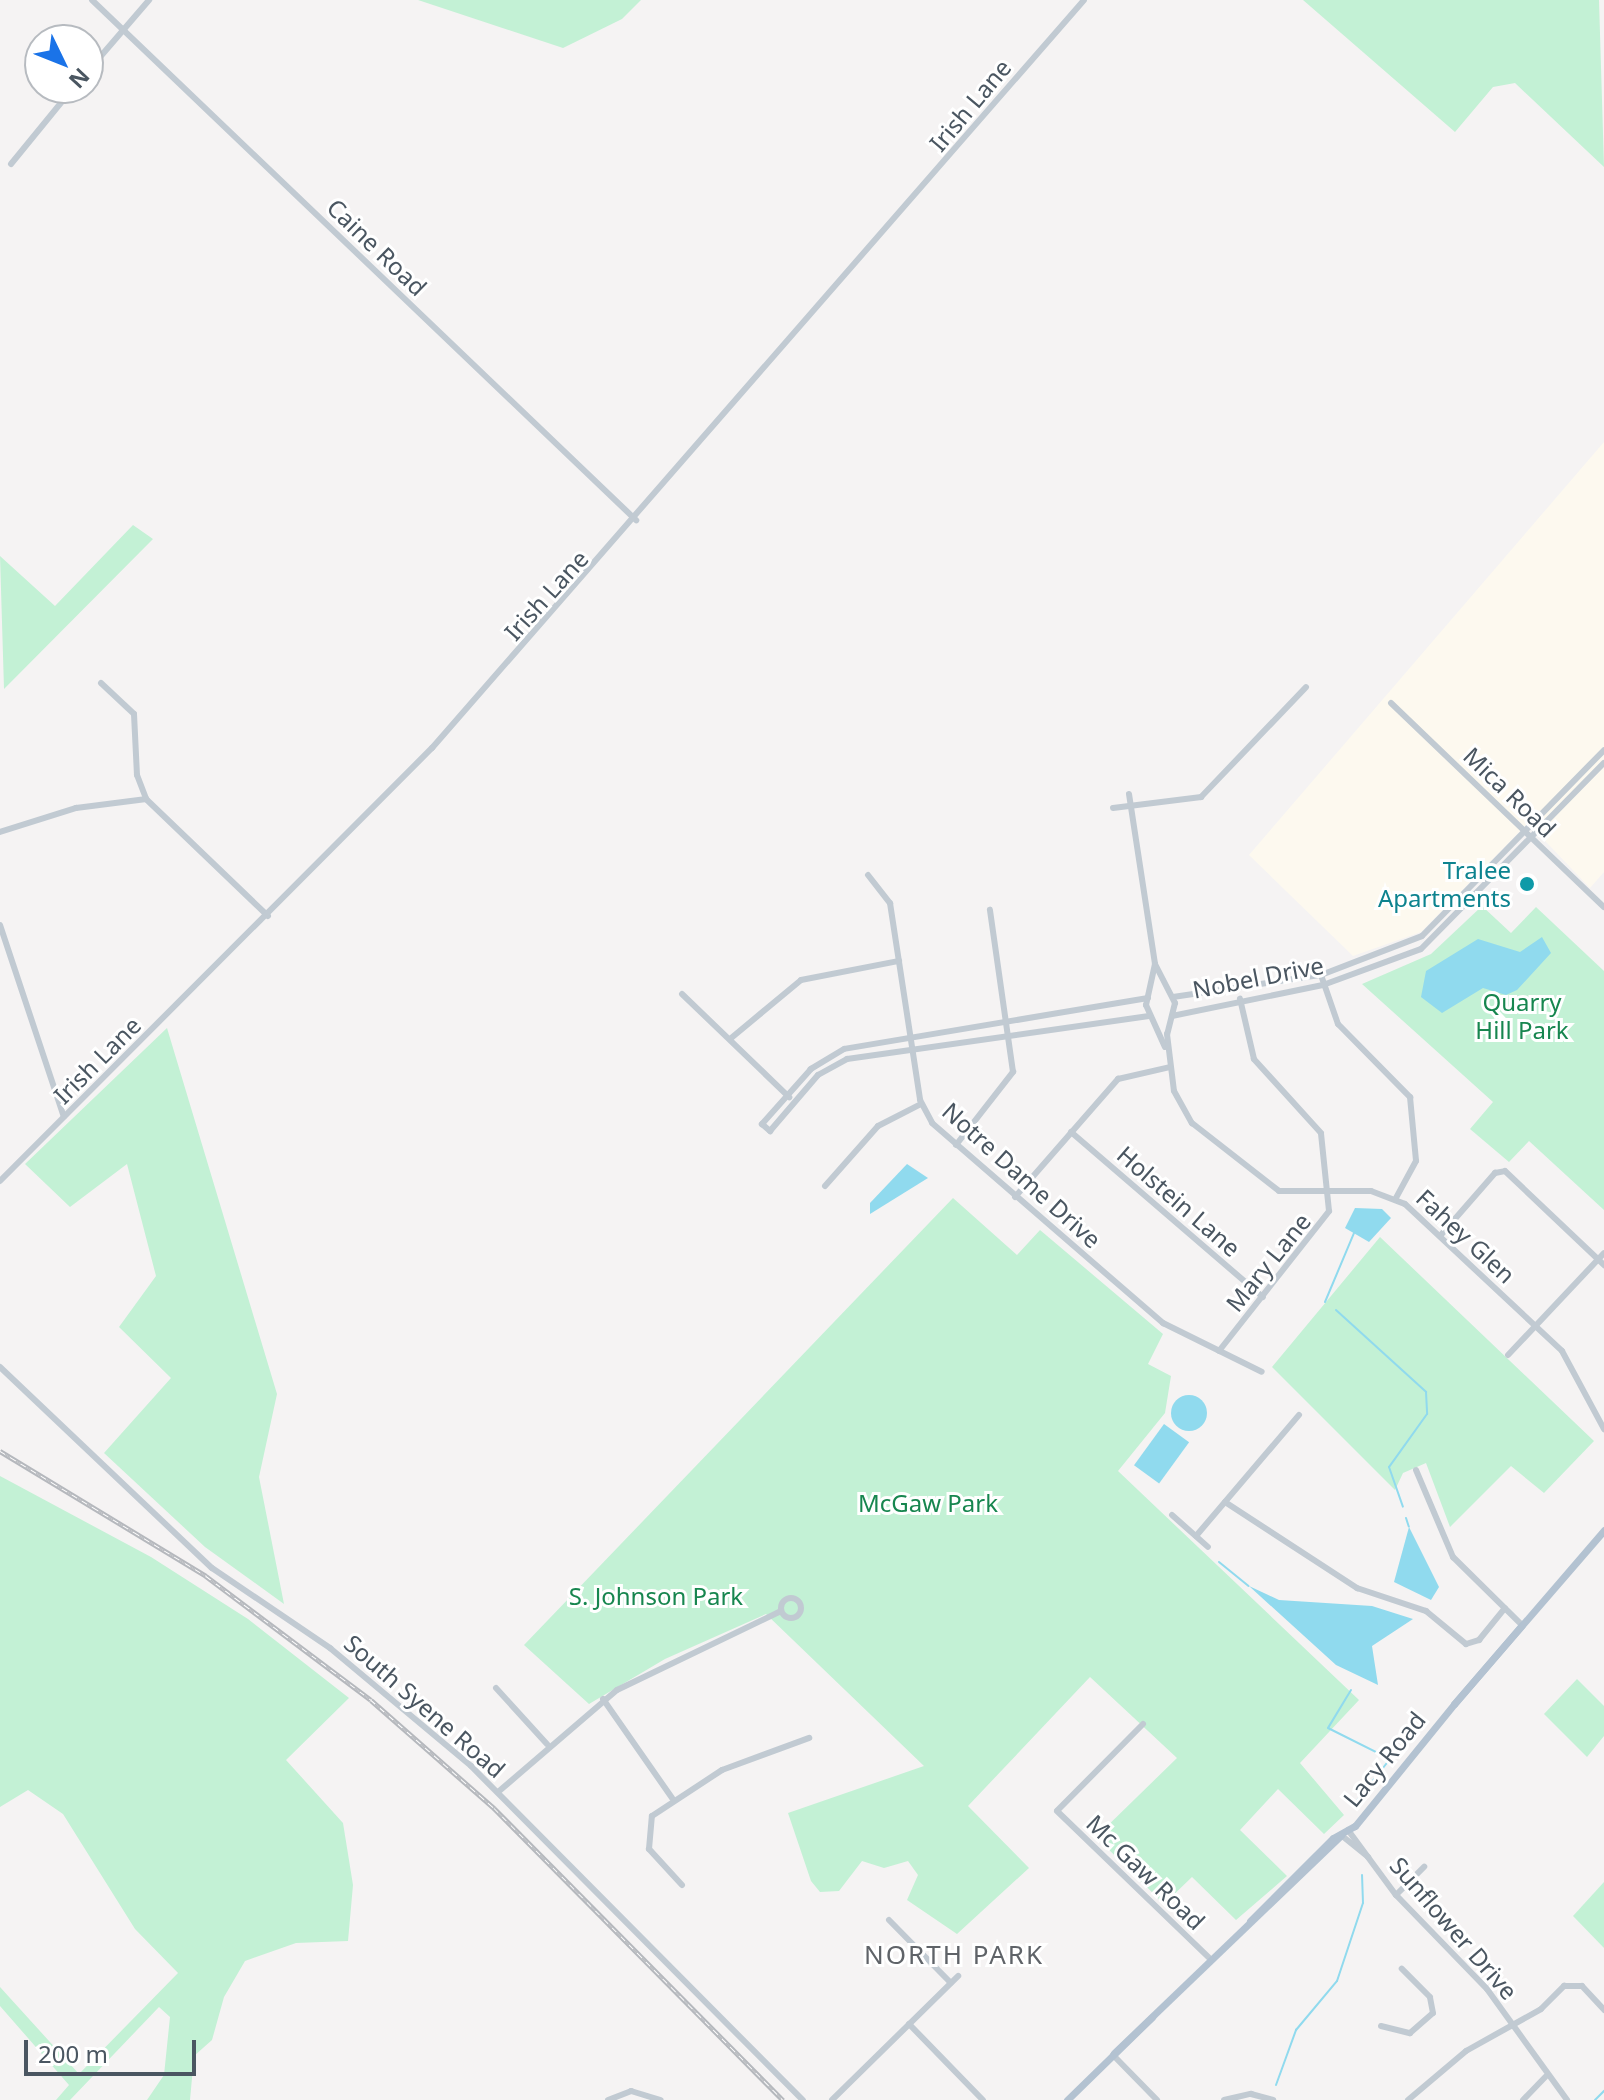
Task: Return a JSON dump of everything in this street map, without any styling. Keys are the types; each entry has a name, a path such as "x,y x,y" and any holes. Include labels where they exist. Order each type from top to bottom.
{"main road":[{"name":"Lacy Road","path":"1067,2100 1344,1832 1604,1530"}],"street":[{"name":"Caine Road","path":"92,0 636,520"},
{"path":"104,53 149,0"},
{"name":"Irish Lane","path":"0,1181 268,916 432,748 636,520 1084,0"},
{"path":"11,164 60,104"},
{"path":"101,683 134,714 137,775 146,799 268,916"},
{"path":"1113,808 1201,797 1306,687"},
{"name":"Mica Road","path":"1391,703 1604,907"},
{"name":"Nobel Drive","path":"1604,750 1432,928 1403,947 1321,975 1149,997 1062,1016 844,1049 823,1059 762,1124 770,1131 818,1075 847,1059 1064,1026 1171,1016 1240,999 1323,985 1408,956 1439,936 1604,763"},
{"path":"1583,772 1590,778"},
{"path":"1129,794 1155,964"},
{"path":"0,832 76,808 146,799"},
{"name":"Notre Dame Drive","path":"868,875 890,903 921,1104 956,1145 1163,1323 1262,1372"},
{"path":"956,1145 1008,1087 1009,1035 990,910"},
{"path":"0,925 64,1117"},
{"path":"1432,928 1439,936"},
{"path":"730,1039 801,980 899,961"},
{"name":"Fahey Glen","path":"1155,964 1171,996 1168,1054 1176,1099 1192,1123 1259,1180 1290,1194 1329,1191 1396,1198 1536,1325 1571,1363 1603,1426"},
{"name":"Fahey Glen","path":"1155,964 1149,997 1150,1016 1168,1054"},
{"path":"1321,975 1338,1024 1410,1097 1416,1161 1396,1198"},
{"path":"682,994 795,1102"},
{"path":"1240,999 1254,1059 1318,1126 1329,1191"},
{"path":"1062,1016 1064,1026"},
{"path":"844,1049 847,1059"},
{"path":"1015,1197 1123,1076 1170,1067"},
{"path":"825,1186 878,1126 921,1104"},
{"name":"Holstein Lane","path":"1071,1132 1263,1297"},
{"path":"1440,1236 1500,1171 1602,1259 1508,1355"},
{"name":"Mary Lane","path":"1219,1351 1321,1230 1329,1191"},
{"name":"South Syene Road","path":"0,1367 212,1568 347,1661 498,1792 803,2100"},
{"path":"1196,1536 1299,1415"},
{"path":"1592,1432 1603,1426"},
{"path":"1416,1470 1453,1557 1522,1625"},
{"path":"1225,1502 1357,1588 1426,1611 1466,1644 1479,1640 1505,1608"},
{"path":"1172,1515 1208,1547"},
{"path":"498,1792 547,1744 603,1699 781,1611"},
{"path":"496,1688 547,1744"},
{"path":"603,1699 672,1798"},
{"name":"Mc Gaw Road","path":"1143,1724 1057,1811 1210,1959"},
{"path":"682,1885 646,1838 652,1816 672,1798 734,1765 809,1738"},
{"name":"Sunflower Drive","path":"1344,1832 1512,2025 1545,2077 1567,2100"},
{"path":"1396,1895 1424,1867"},
{"path":"889,1920 951,1983"},
{"path":"1381,2026 1405,2034 1433,2013 1430,1997 1402,1969"},
{"path":"832,2100 958,1976"},
{"path":"1408,2100 1466,2051 1512,2025 1573,1983 1604,2010"},
{"path":"909,2024 983,2100"},
{"path":"1114,2054 1157,2100"},
{"path":"1523,2100 1545,2077"},
{"path":"608,2100 631,2091 661,2100"},
{"path":"1224,2100 1251,2094 1273,2100"}],"shaded area":[{"path":"1604,442 1604,872 1590,888 1528,823 1421,932 1353,956 1249,855"}],"green space":[{"path":"418,0 641,0 622,19 563,48"},
{"path":"1303,0 1599,0 1604,167 1515,83 1493,87 1455,132"},
{"path":"133,525 153,539 4,689 0,556 55,606"},
{"name":"Quarry Hill Park","path":"1482,906 1511,933 1536,907 1604,971 1604,1210 1529,1141 1509,1162 1470,1129 1493,1102 1362,984 1431,954"},
{"path":"167,1028 277,1394 259,1477 284,1604 205,1547 104,1453 171,1378 119,1327 156,1276 127,1164 70,1207 25,1164"},
{"name":"McGaw Park","path":"953,1198 1017,1255 1040,1230 1163,1334 1148,1364 1171,1376 1165,1413 1118,1471 1359,1700 1300,1763 1344,1815 1324,1834 1278,1789 1240,1830 1287,1876 1236,1920 1192,1877 1164,1904 1096,1837 1177,1758 1090,1677 968,1806 1029,1868 957,1934 907,1900 918,1875 908,1861 884,1868 862,1861 839,1891 820,1892 811,1881 788,1813 924,1766 766,1614 665,1659 589,1704 524,1645"},
{"path":"1380,1237 1594,1441 1544,1493 1511,1466 1450,1527 1426,1463 1403,1473 1395,1490 1272,1367"},
{"path":"0,1476 151,1557 248,1619 349,1698 286,1760 343,1823 353,1885 348,1941 296,1943 245,1961 224,1997 212,2040 194,2056 190,2100 147,2100 164,2075 170,2017 159,2007 70,2100 56,2100 69,2085 0,2006 0,1987 79,2074 178,1973 135,1929 63,1814 28,1790 0,1807"},
{"path":"1577,1679 1604,1706 1604,1736 1587,1757 1544,1714"},
{"path":"1604,1882 1604,1948 1573,1916"}],"water":[{"path":"1542,937 1551,953 1517,990 1506,995 1483,988 1442,1013 1421,997 1426,971 1478,939 1520,952"},
{"path":"907,1164 928,1178 870,1214 870,1203"},
{"path":"1355,1208 1382,1209 1391,1218 1369,1242 1345,1228"},
{"path":"1189,1395 1202,1400 1207,1413 1202,1426 1189,1431 1176,1426 1171,1413 1176,1400"},
{"path":"1164,1424 1189,1442 1159,1483 1134,1465"},
{"path":"1409,1527 1439,1587 1431,1600 1394,1582"},
{"path":"1249,1586 1279,1600 1372,1606 1413,1619 1372,1646 1378,1685 1336,1665"}],"waterway":[{"path":"1325,1302 1354,1233"},
{"path":"1336,1310 1426,1392 1427,1414 1389,1467 1403,1507"},
{"path":"1406,1518 1409,1527"},
{"path":"1219,1562 1249,1586"},
{"path":"1351,1690 1328,1728 1390,1759 1356,1802"},
{"path":"1276,2085 1296,2030 1337,1981 1363,1903 1362,1875"},
{"path":"1595,2100 1604,2091"}],"railway":[{"path":"0,1451 206,1576 371,1700 494,1808 783,2100"}],"place":[{"name":"Tralee Apartments","path":"1527,884"}],"district":[{"name":"NORTH PARK","path":"954,1955"}],"park label":[{"name":"S. Johnson Park","path":"656,1596"}]}
